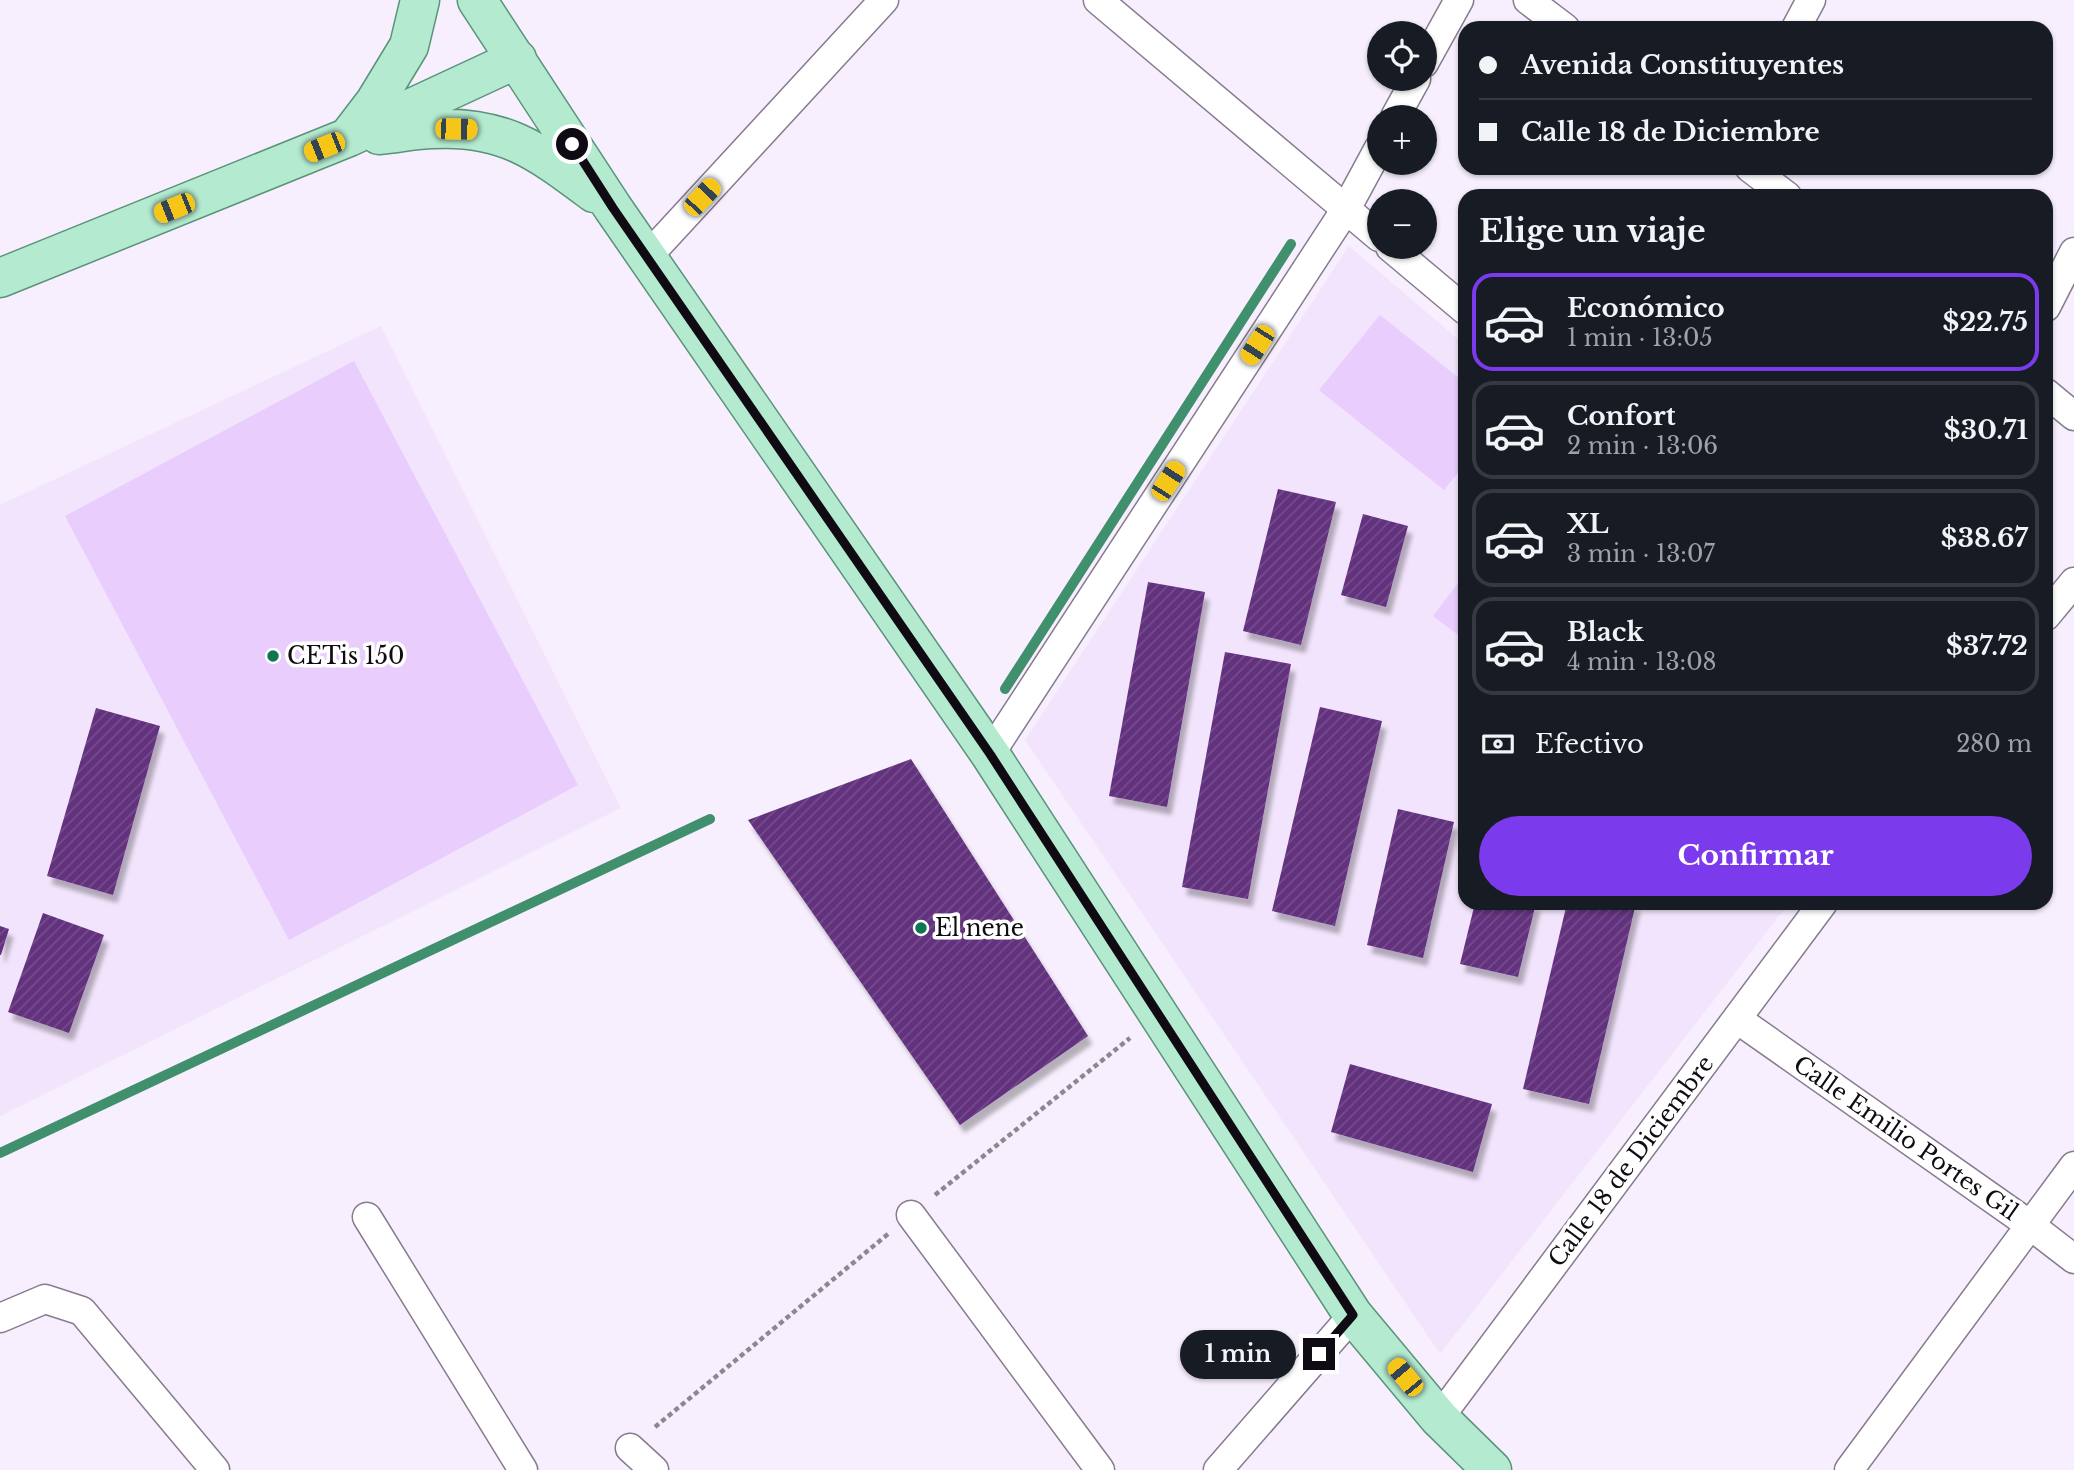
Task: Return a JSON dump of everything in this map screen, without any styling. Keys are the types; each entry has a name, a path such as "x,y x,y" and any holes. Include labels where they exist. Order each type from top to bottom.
{"main road":[{"path":"349,137 375,102 409,46 419,0"},
{"path":"477,0 613,208 990,754 1353,1315 1439,1418 1492,1470"},
{"path":"0,278 349,137 517,59"},
{"path":"349,137 432,128 479,129 523,144 613,208"}],"street":[{"path":"648,256 884,0"},
{"path":"1098,0 1367,227"},
{"path":"1437,40 1459,0"},
{"path":"1528,0 1556,21"},
{"path":"1800,21 1811,0"},
{"path":"990,754 1346,209 1367,170"},
{"path":"1759,175 1778,189"},
{"path":"2053,293 2074,252"},
{"path":"1404,259 1458,304"},
{"path":"2053,399 2074,416"},
{"path":"2053,608 2074,582"},
{"name":"Calle 18 de Diciembre","path":"1439,1418 1818,910"},
{"name":"Calle Emilio Portes Gil","path":"1737,1019 2030,1225 2074,1259"},
{"path":"1849,1470 2074,1166"},
{"path":"911,1214 1100,1470"},
{"path":"367,1217 523,1470"},
{"path":"0,1318 45,1299 82,1311 215,1470"},
{"path":"1218,1470 1353,1315"},
{"path":"630,1448 654,1470"}],"shaded area":[{"path":"1349,246 1458,339 1458,910 1784,910 1440,1354 1025,740"},
{"path":"1380,315 1458,377 1458,473 1444,490 1319,390"},
{"name":"CETis 150","path":"381,326 621,808 0,1116 0,505"},
{"path":"354,361 578,785 289,940 65,516"},
{"path":"1458,583 1458,635 1433,616"}],"building":[{"path":"1278,489 1336,502 1301,645 1243,631"},
{"path":"1363,514 1408,526 1386,607 1341,595"},
{"path":"1148,582 1205,592 1167,807 1109,796"},
{"path":"1225,652 1291,664 1248,899 1182,887"},
{"path":"1320,707 1382,721 1335,926 1272,911"},
{"path":"96,708 160,726 113,895 47,876"},
{"name":"El nene","path":"911,759 1088,1036 960,1125 748,820"},
{"path":"1398,809 1454,822 1423,958 1367,945"},
{"path":"1473,910 1534,910 1518,977 1460,964"},
{"path":"1565,910 1634,910 1589,1104 1523,1089"},
{"path":"43,913 104,935 69,1033 8,1012"},
{"path":"0,926 9,929 1,955 0,955"},
{"path":"1350,1064 1492,1104 1473,1172 1331,1132"}],"waterway":[{"path":"1005,689 1291,244"},
{"path":"0,1153 710,819"}],"place":[{"name":"CETis 150","path":"273,656"},
{"name":"El nene","path":"921,928"}],"route":[{"path":"572,144 613,208 990,754 1353,1315 1319,1354"}]}
